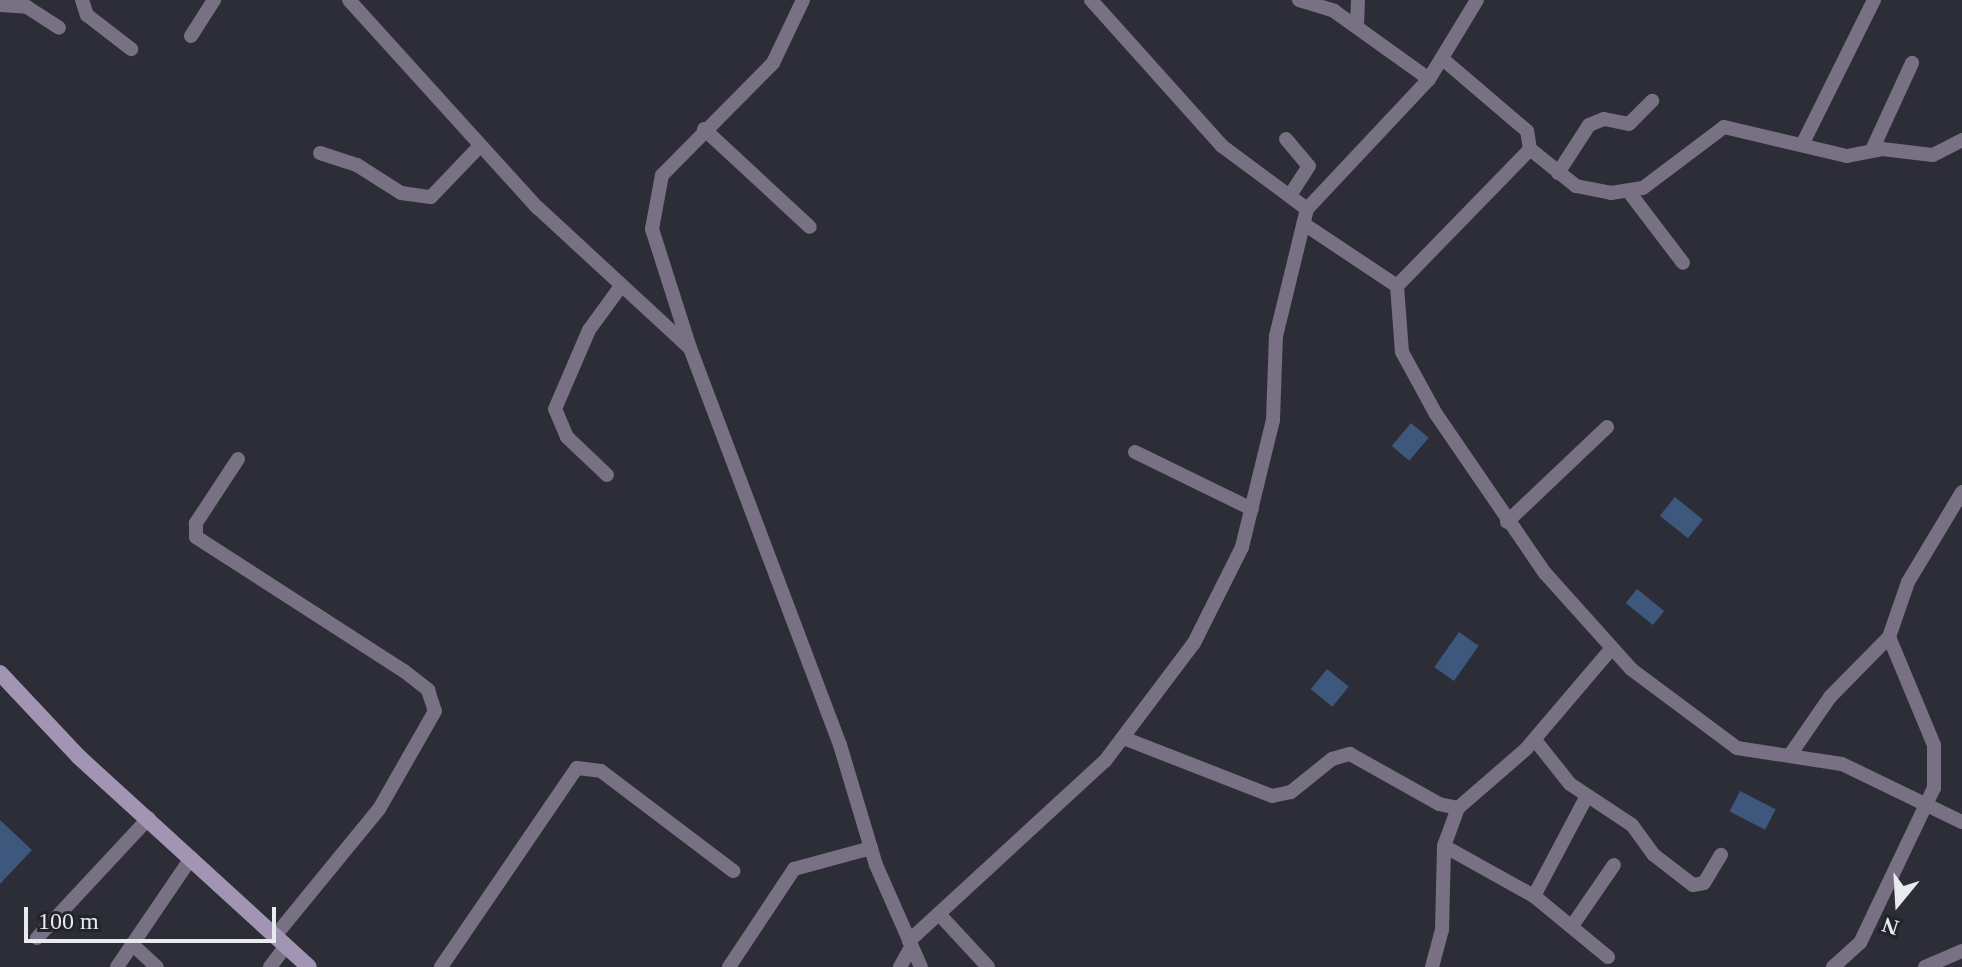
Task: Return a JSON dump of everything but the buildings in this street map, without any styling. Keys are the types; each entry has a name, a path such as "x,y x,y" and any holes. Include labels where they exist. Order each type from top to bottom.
{"main road":[{"path":"0,673 79,757 309,967"}],"street":[{"path":"82,0 87,15 131,49"},
{"path":"191,36 214,0"},
{"path":"349,0 479,147 621,286 690,348"},
{"path":"803,0 773,63 704,129 662,175 652,229 690,348 840,745 871,848 921,967"},
{"path":"1091,0 1222,146 1291,194 1306,217 1397,286 1407,366 1507,522 1611,649 1718,739 1853,768 1962,822"},
{"path":"1299,0 1334,11 1429,79"},
{"path":"1357,27 1358,0"},
{"path":"900,967 910,944 939,914 1126,739 1214,610 1252,509 1276,402 1276,336 1306,217 1444,60 1477,0"},
{"path":"1802,145 1874,0"},
{"path":"0,5 27,7 59,28"},
{"path":"1444,60 1527,131 1530,149 1558,173 1591,191 1629,192 1724,127 1847,156 1872,150 1933,155 1962,140"},
{"path":"1872,150 1912,63"},
{"path":"1558,173 1589,125 1604,119 1629,124 1652,101"},
{"path":"704,129 810,227"},
{"path":"1286,139 1309,166 1291,194"},
{"path":"320,153 357,165 401,193 431,197 479,147"},
{"path":"1397,286 1530,149"},
{"path":"1629,192 1683,263"},
{"path":"607,475 567,437 555,409 589,330 621,286"},
{"path":"1507,522 1607,427"},
{"path":"1135,452 1252,509"},
{"path":"238,459 196,523 196,537 404,671 428,690 435,711 379,809 280,941 270,967"},
{"path":"1790,755 1830,697 1889,637 1908,582 1962,492"},
{"path":"1833,967 1860,943 1929,803 1937,776 1934,745 1889,637"},
{"path":"1432,967 1442,930 1444,846 1458,808 1535,740 1611,649"},
{"path":"1126,739 1272,796 1291,792 1332,759 1350,754 1439,804 1458,808"},
{"path":"1535,740 1587,796 1632,825 1654,855 1693,885 1704,883 1721,855"},
{"path":"441,967 577,768 601,771 733,871"},
{"path":"1534,896 1587,796"},
{"path":"37,938 149,818"},
{"path":"1444,846 1534,896 1608,957"},
{"path":"729,967 794,869 871,848"},
{"path":"117,967 191,858"},
{"path":"1572,926 1614,865"},
{"path":"939,914 988,967"},
{"path":"132,944 157,967"},
{"path":"1925,967 1962,951"}]}
